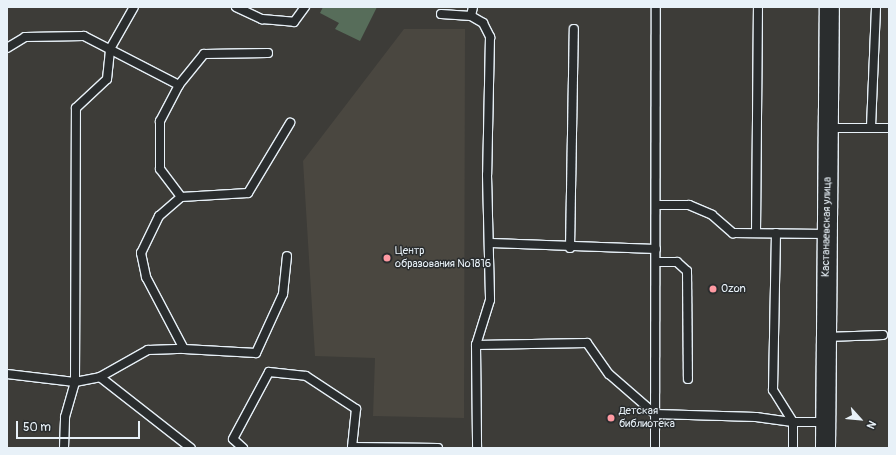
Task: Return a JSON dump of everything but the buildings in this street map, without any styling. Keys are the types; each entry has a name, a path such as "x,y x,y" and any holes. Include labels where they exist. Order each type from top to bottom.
{"street":[{"name":"Кастанаевская улица","path":"825,448 829,7"}],"lane":[{"path":"64,448 65,417 75,382 76,108 107,79 110,49 134,7"},
{"path":"236,7 262,19 294,22 305,7"},
{"path":"471,16 473,7"},
{"path":"655,448 657,262 656,7"},
{"path":"756,233 758,7"},
{"path":"871,127 876,7"},
{"path":"441,14 471,16 483,23 490,37 487,175 491,243 490,300 476,345 477,448"},
{"path":"570,248 574,29"},
{"path":"7,48 25,37 84,36 179,85"},
{"path":"181,197 160,169 160,121 179,85 204,54 268,53"},
{"path":"184,349 146,277 141,253 159,216 181,197 248,193 290,123"},
{"path":"828,128 889,128"},
{"path":"656,205 689,206 712,215 733,233 827,234"},
{"path":"776,233 773,390 793,422 793,448"},
{"path":"491,243 570,248 656,249"},
{"path":"7,374 75,382 100,377 148,350 184,349 256,353 283,294 287,256"},
{"path":"657,262 678,262 687,272 688,380"},
{"path":"826,337 883,335"},
{"path":"476,345 586,343 609,374 655,414 756,417 793,422 825,422"},
{"path":"243,448 233,439 269,372 306,376 356,410 352,448 438,448"},
{"path":"100,377 191,448"}],"shaded area":[{"name":"Центр образования №1816","path":"404,29 465,29 464,418 373,416 375,358 315,356 303,161"}],"green space":[{"path":"323,7 377,7 360,41 335,29 339,23 320,13"}],"place":[{"name":"Центр образования №1816","path":"387,258"},
{"name":"Ozon","path":"713,289"},
{"name":"Детская библиотека","path":"611,418"}]}
